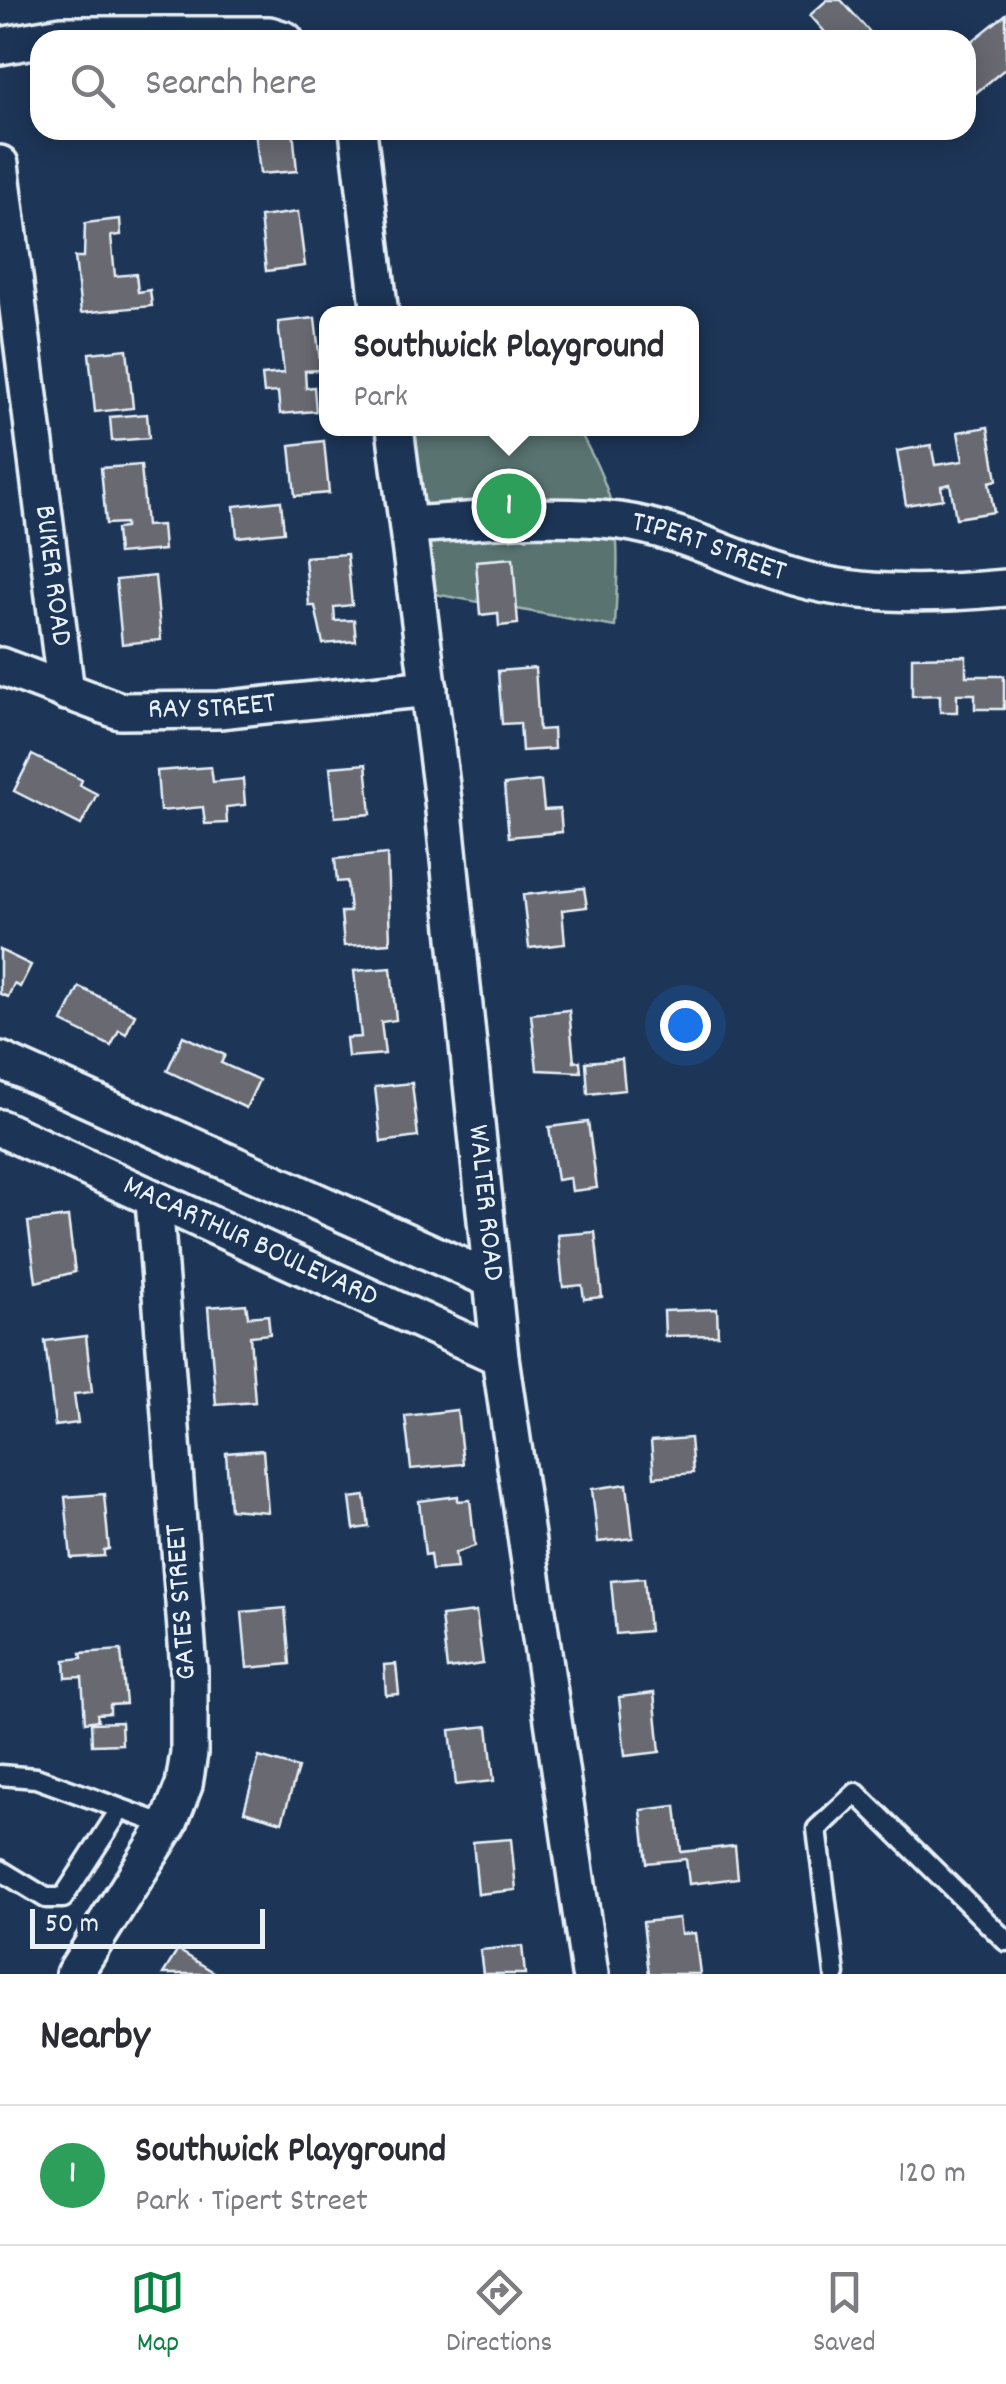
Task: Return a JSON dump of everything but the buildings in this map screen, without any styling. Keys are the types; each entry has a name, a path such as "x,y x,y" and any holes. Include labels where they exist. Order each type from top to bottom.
{"street":[{"path":"0,46 30,41"},
{"path":"359,140 379,306"},
{"name":"BUKER ROAD","path":"0,164 66,692"},
{"name":"WALTER ROAD","path":"396,436 429,688 500,1357 590,1974"},
{"name":"TIPERT STREET","path":"408,525 566,516 624,522 689,538 799,579 841,587 958,592 1006,588"},
{"name":"RAY STREET","path":"0,666 120,711 164,712 429,688"},
{"name":"MACARTHUR BOULEVARD","path":"0,1060 492,1280"},
{"name":"MACARTHUR BOULEVARD","path":"0,1128 500,1357"},
{"name":"GATES STREET","path":"74,1974 168,1826 184,1785 189,1753 189,1670 154,1200"}],"lane":[{"path":"0,1776 36,1778 168,1826"},
{"path":"835,1974 817,1829 856,1793 1006,1941"},
{"path":"0,1870 46,1898 63,1898 120,1810"}],"green space":[{"path":"399,436 582,436 604,481 615,524 615,627 413,590"}],"place":[{"name":"Southwick Playground","path":"509,506"}]}
